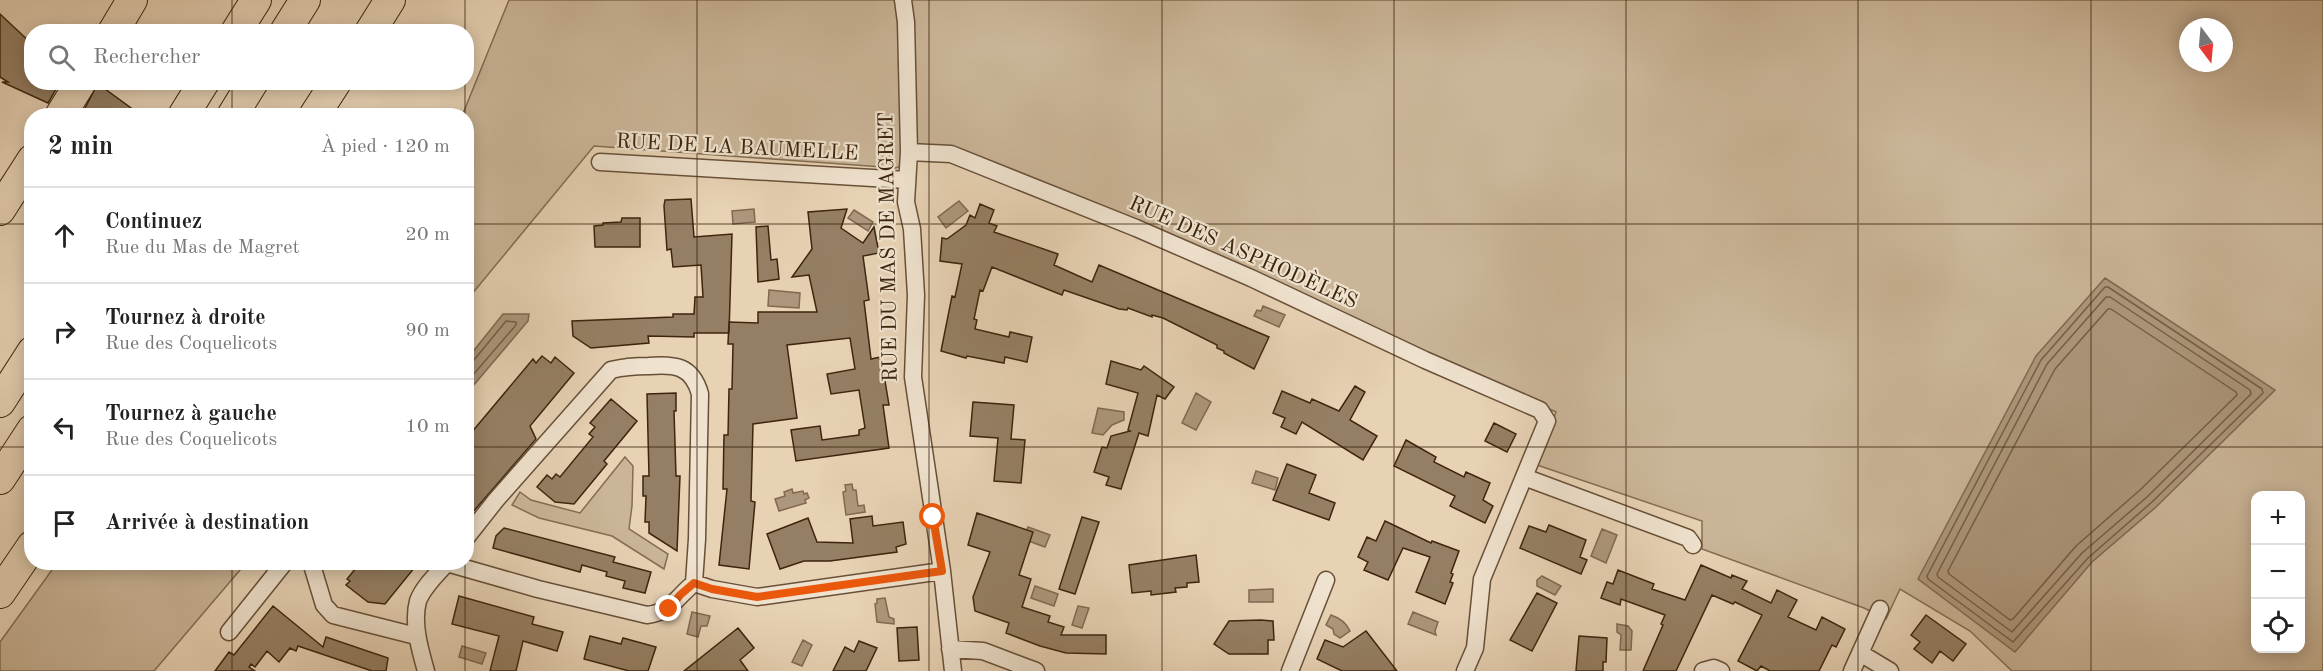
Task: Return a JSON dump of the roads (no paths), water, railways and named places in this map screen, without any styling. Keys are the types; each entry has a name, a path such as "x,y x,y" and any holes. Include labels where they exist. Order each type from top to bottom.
{"highway":[{"path":"118,24 132,0"},
{"path":"241,24 256,0"},
{"path":"290,24 305,0"},
{"path":"375,24 390,0"},
{"path":"65,108 76,90"},
{"path":"188,108 199,90"},
{"path":"237,108 248,90"},
{"path":"319,108 331,90"},
{"path":"0,210 24,172"},
{"path":"0,402 24,364"},
{"path":"0,479 24,442"},
{"path":"0,592 24,558"}],"street":[{"name":"RUE DU MAS DE MAGRET","path":"903,0 906,22 909,152 906,202 912,229 916,295 913,377 942,571 953,671"},
{"name":"RUE DES ASPHODÈLES","path":"909,152 951,154 1136,228 1540,410 1547,421 1524,477"},
{"name":"RUE DE LA BAUMELLE","path":"600,162 907,180"},
{"path":"472,570 538,589 648,615 669,609 694,583 700,394 697,383 691,375 673,364 622,367 611,370 474,528"},
{"path":"1465,671 1475,648 1482,579 1524,477 1688,538 1693,545"},
{"path":"229,632 279,570"},
{"path":"313,570 324,605 333,615 416,636"},
{"path":"426,671 416,636 418,601 441,570"},
{"path":"694,583 712,589 757,597 942,571"},
{"path":"1290,671 1326,580"},
{"path":"1852,671 1880,609"},
{"path":"950,649 983,651 1036,671"},
{"path":"1860,653 1890,671"},
{"path":"1703,671 1714,668 1721,671"}],"water":[{"path":"959,201 968,211 946,228 938,217"},
{"path":"754,209 755,222 733,224 732,211"},
{"path":"854,210 873,222 868,231 848,218"},
{"path":"2105,278 2275,390 2156,507 2092,562 2015,652 1918,579 2036,356"},
{"path":"769,290 800,293 799,308 768,306"},
{"path":"1263,306 1285,315 1279,327 1254,316 1257,310 1261,311"},
{"path":"503,314 529,314 528,321 474,385 474,350"},
{"path":"1196,393 1211,402 1196,430 1182,423"},
{"path":"1098,408 1124,412 1124,420 1112,425 1103,435 1092,433"},
{"path":"1256,471 1278,478 1275,490 1252,483"},
{"path":"852,484 853,490 856,490 858,506 864,505 865,512 846,515 843,492 846,491 845,485"},
{"path":"792,489 793,493 803,491 804,494 807,493 809,498 805,500 806,503 779,511 775,499 785,496 784,492"},
{"path":"1028,527 1050,535 1045,547 1023,539"},
{"path":"1602,529 1617,535 1606,563 1591,556"},
{"path":"1542,576 1561,586 1555,595 1537,586 1537,580"},
{"path":"1035,586 1058,594 1054,606 1031,598"},
{"path":"1273,589 1273,602 1249,602 1249,590"},
{"path":"885,598 889,617 894,619 894,624 877,622 875,604 877,599"},
{"path":"1078,606 1089,608 1082,628 1072,625"},
{"path":"692,612 710,616 707,626 701,626 698,637 687,634"},
{"path":"1413,612 1438,622 1436,635 1408,624"},
{"path":"1331,615 1347,625 1350,631 1340,638 1334,634 1333,629 1326,625"},
{"path":"1617,624 1628,626 1632,631 1631,650 1620,650 1621,635 1617,632"},
{"path":"803,640 812,645 802,666 792,662"},
{"path":"462,646 486,653 482,664 459,657"}]}
